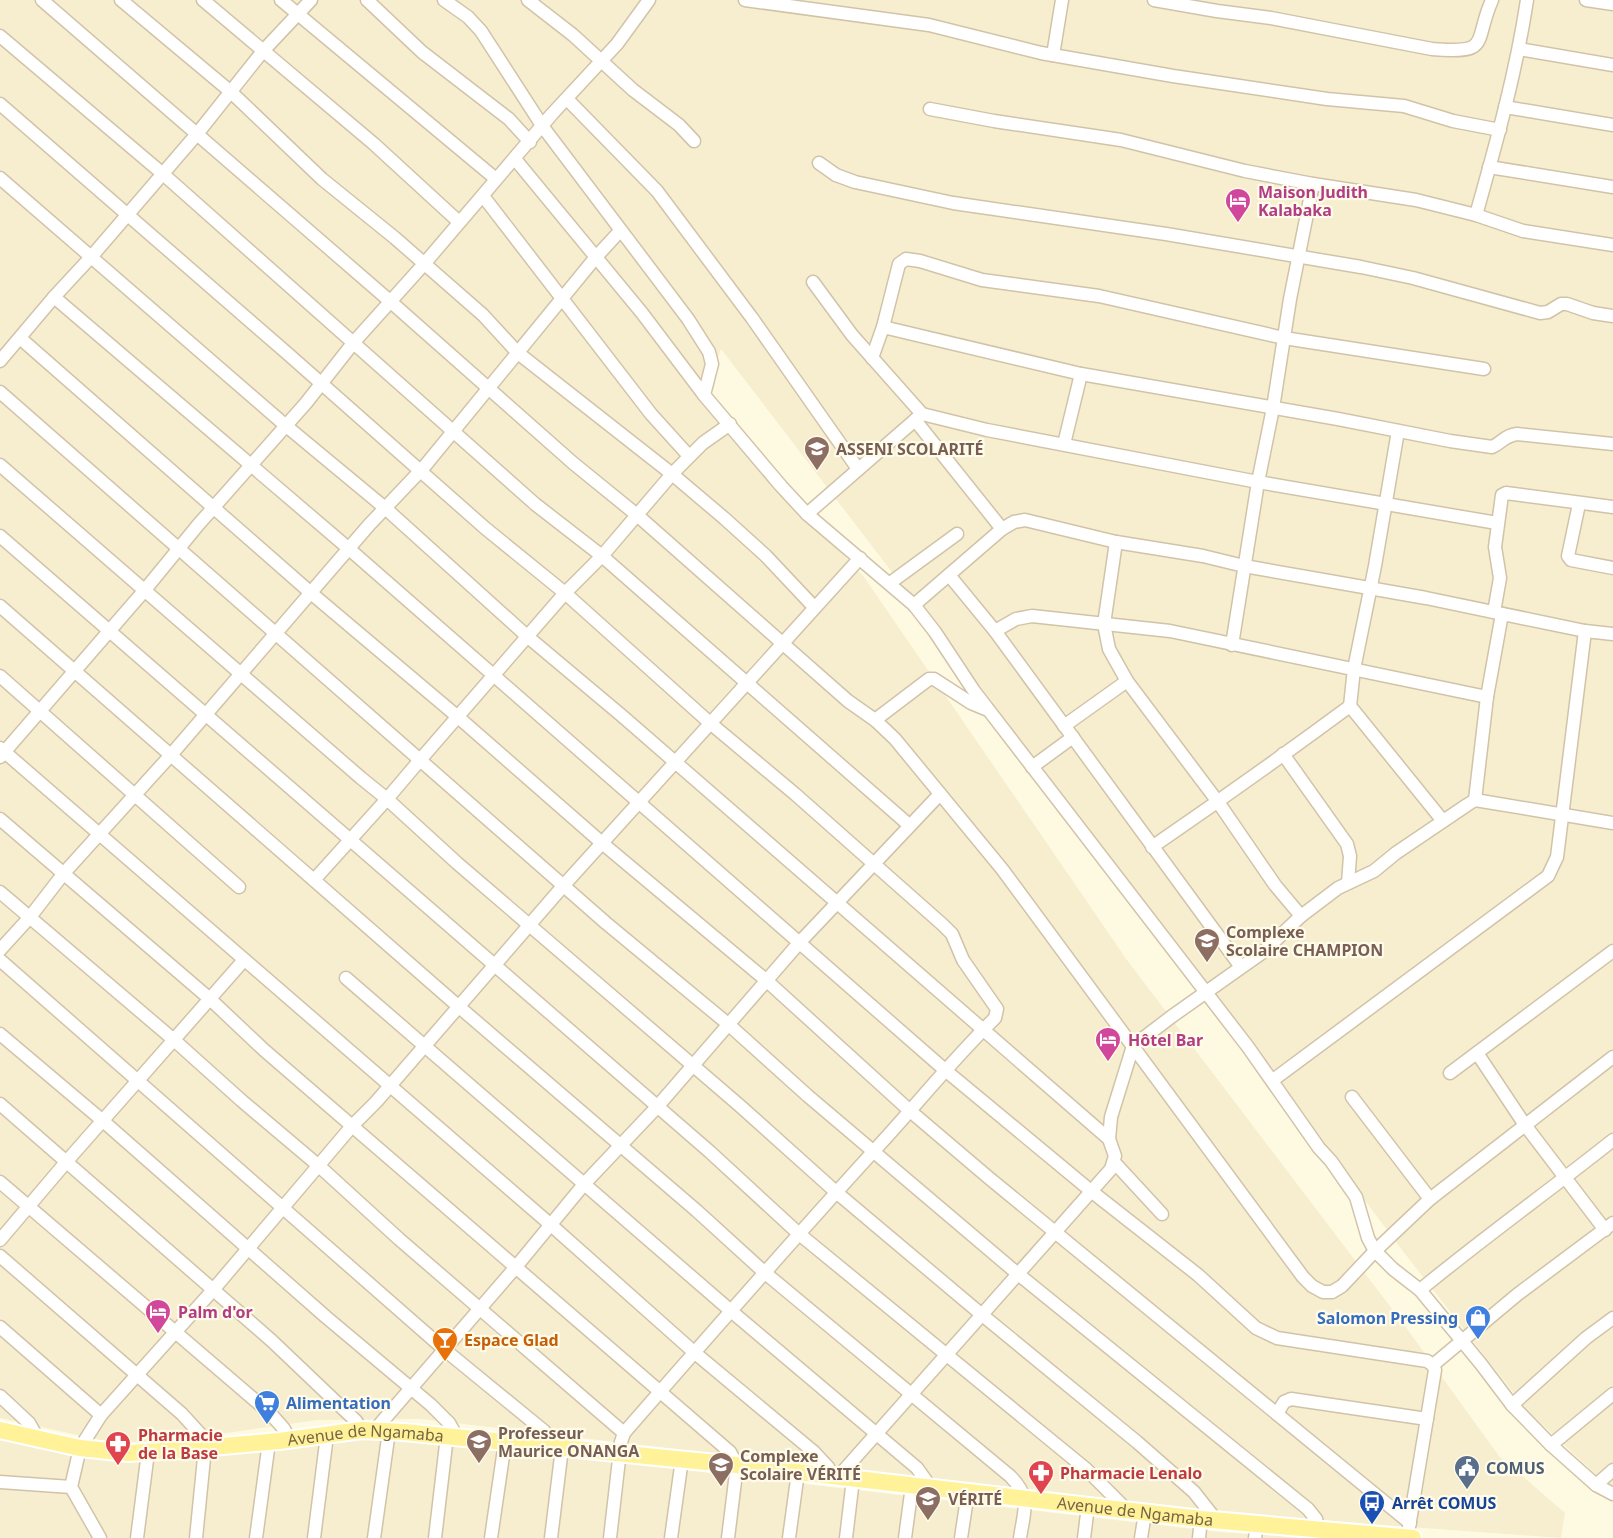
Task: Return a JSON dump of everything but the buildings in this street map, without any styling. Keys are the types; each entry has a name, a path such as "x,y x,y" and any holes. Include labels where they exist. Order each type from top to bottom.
{"main road":[{"name":"Avenue de Ngamaba","path":"0,1430 80,1448 128,1453 375,1431 452,1436 737,1465 1208,1520 1256,1531 1407,1535"}],"street":[{"path":"42,0 573,463 637,515 848,701 875,720 904,748 1002,868 1303,1277 1312,1286 1323,1292 1332,1292 1358,1270 1430,1199 1613,1057"},
{"path":"121,0 231,92 322,179 483,315 518,353 672,474 766,556 814,607"},
{"path":"203,0 374,144 459,222"},
{"path":"281,0 496,179"},
{"path":"0,361 197,134 263,51 311,0"},
{"path":"367,0 422,52 509,119 530,142"},
{"path":"444,0 468,17 481,31 543,127 688,319 709,352 712,364 704,395"},
{"path":"528,0 601,60 633,90 679,125 694,141"},
{"path":"649,0 624,35 354,342 306,403 1,752 99,833 695,1353 814,1452 841,1478"},
{"path":"745,0 929,25 1053,55 1327,99 1404,106 1453,121 1500,130"},
{"path":"1053,55 1062,0"},
{"path":"1154,0 1271,18 1452,51 1468,50 1475,46 1480,39 1492,0"},
{"path":"1476,215 1500,130 1519,49 1527,0"},
{"path":"1586,0 1613,4"},
{"path":"0,36 163,174 535,504 602,556 909,825"},
{"path":"1519,49 1613,64"},
{"path":"567,99 657,191 752,318 858,469"},
{"path":"0,104 419,471 565,593 952,934 963,960 997,1009 995,1018 798,1233 624,1433 610,1538"},
{"path":"1505,107 1613,125"},
{"path":"930,109 994,122 1121,140 1245,171 1416,200 1476,215 1523,231 1613,245"},
{"path":"515,159 642,313 704,395 781,486 807,514 914,605 1032,767 1273,1080 1302,1124 1356,1197 1368,1238 1375,1251 1393,1269 1420,1290 1512,1405 1551,1445 1596,1485 1613,1494"},
{"path":"819,163 836,175 855,182 952,203 1299,256 1413,278 1540,313 1548,312 1560,304 1567,304 1593,313 1613,316"},
{"path":"1489,167 1613,187"},
{"path":"0,178 285,425 384,507 528,637 1109,1139"},
{"path":"1232,645 1258,482 1313,184"},
{"path":"483,196 651,414 689,456"},
{"path":"0,950 30,917 64,873 170,756 348,548 454,431 596,257 620,231"},
{"path":"872,358 899,264 906,259 920,261 982,280 1099,296 1284,338 1484,369"},
{"path":"813,282 1002,529"},
{"path":"54,297 640,801 945,1070 1090,1191 1198,1275 1265,1334 1277,1338 1427,1361 1433,1365 1435,1370 1407,1535"},
{"path":"882,327 1081,374 1450,441 1492,447 1502,438 1517,434 1612,442"},
{"path":"20,338 311,593 602,843 767,981 909,1110 1277,1414 1407,1535"},
{"path":"1064,444 1081,374"},
{"path":"0,392 873,1152 1018,1274 1308,1509 1327,1532"},
{"path":"807,514 918,417"},
{"path":"918,417 1258,482 1497,523"},
{"path":"314,880 672,474 689,456 730,424"},
{"path":"1398,431 1354,669 1350,706 1443,821"},
{"path":"0,465 739,1105 836,1192 1194,1492 1208,1520 1199,1538"},
{"path":"1475,800 1498,613 1500,578 1496,547 1501,498 1504,494 1613,507"},
{"path":"1580,504 1568,556 1571,560 1613,568"},
{"path":"914,605 1002,529 1014,522 1025,520 1116,542 1203,556 1244,566 1370,588 1586,631 1613,634"},
{"path":"890,584 957,534"},
{"path":"0,536 711,1152 798,1233 1086,1469 1128,1511"},
{"path":"1116,542 1104,624 1109,649 1127,681 1218,802 1275,885 1301,916"},
{"path":"100,1538 71,1486 80,1448 101,1415 213,1290 352,1126 424,1047 529,924 860,558"},
{"path":"949,575 995,631 1241,967"},
{"path":"0,606 72,671 697,1211 764,1272 1010,1476 1019,1485 1025,1499 1020,1538"},
{"path":"995,631 1017,619 1032,616 1170,631 1487,697"},
{"path":"1273,1080 1548,876 1557,857 1586,631"},
{"path":"0,676 239,886"},
{"path":"875,720 929,679 937,681 971,703 989,710"},
{"path":"1064,726 1127,681"},
{"path":"1152,847 1350,706"},
{"path":"1032,767 1073,737"},
{"path":"1283,754 1347,844 1350,856 1348,883"},
{"path":"374,1538 375,1431 516,1268 585,1183 657,1107 799,943 940,794"},
{"path":"846,1538 841,1478 945,1355 1111,1169 1114,1156 1109,1139 1111,1117 1133,1046 1263,952 1301,916 1348,883 1374,871 1396,852 1475,800 1613,823"},
{"path":"0,819 730,1452 737,1465 728,1538"},
{"path":"0,892 174,1040 624,1433"},
{"path":"1450,1073 1613,951"},
{"path":"0,960 445,1350 544,1431 559,1448 551,1538"},
{"path":"0,1240 244,960"},
{"path":"346,978 731,1311 917,1467 932,1489"},
{"path":"0,1034 441,1415 452,1436 435,1538"},
{"path":"1433,1365 1461,1339 1518,1294 1609,1227 1565,1179 1525,1125 1477,1053"},
{"path":"1352,1097 1430,1199"},
{"path":"0,1104 272,1341 356,1421 375,1431"},
{"path":"1420,1290 1479,1241 1565,1179 1613,1140"},
{"path":"1114,1162 1162,1214"},
{"path":"0,1182 270,1413 290,1440"},
{"path":"0,1256 196,1427 208,1447 196,1538"},
{"path":"1512,1405 1586,1338 1613,1318"},
{"path":"0,1327 101,1415"},
{"path":"1551,1445 1613,1394"},
{"path":"0,1396 29,1423 38,1439"},
{"path":"1277,1414 1284,1402 1296,1399 1427,1419"},
{"path":"314,1538 327,1435"},
{"path":"256,1538 269,1442"},
{"path":"491,1538 505,1442"},
{"path":"137,1538 148,1452"},
{"path":"671,1538 682,1460"},
{"path":"1596,1485 1613,1470"},
{"path":"789,1538 798,1472"},
{"path":"0,1482 71,1486"},
{"path":"905,1538 912,1486"},
{"path":"961,1538 968,1492"},
{"path":"1084,1538 1088,1506"},
{"path":"1141,1538 1145,1513"}],"shaded area":[{"path":"0,0 1613,0 1613,1487 1606,1484 1526,1409 1402,1250 993,704 721,349 702,403 864,577 1127,960 1405,1326 1499,1456 1565,1513 1561,1538 1341,1522 1088,1498 421,1419 317,1420 151,1444 100,1440 0,1418"},
{"path":"0,1437 91,1457 228,1453 370,1437 597,1460 1220,1532 1309,1538 0,1538"}],"place":[{"name":"Maison Judith Kalabaka","path":"1238,224"},
{"name":"ASSENI SCOLARITÉ","path":"817,472"},
{"name":"Complexe Scolaire CHAMPION","path":"1207,964"},
{"name":"Hôtel Bar","path":"1108,1063"},
{"name":"Palm d'or","path":"158,1335"},
{"name":"Salomon Pressing","path":"1478,1341"},
{"name":"Espace Glad","path":"445,1363"},
{"name":"Alimentation","path":"267,1426"},
{"name":"Professeur Maurice ONANGA","path":"479,1465"},
{"name":"Pharmacie de la Base","path":"118,1467"},
{"name":"Complexe Scolaire VÉRITÉ","path":"721,1488"},
{"name":"COMUS","path":"1467,1491"},
{"name":"Pharmacie Lenalo","path":"1041,1496"},
{"name":"VÉRITÉ","path":"928,1522"},
{"name":"Arrêt COMUS","path":"1372,1526"}]}
